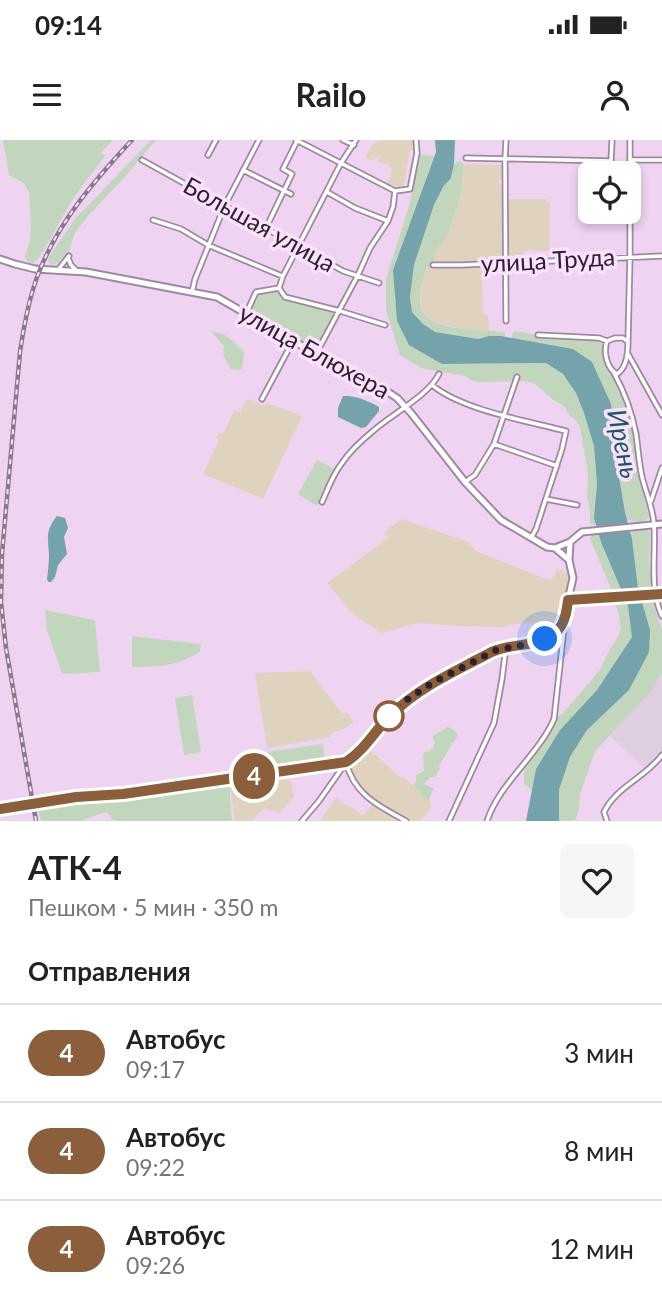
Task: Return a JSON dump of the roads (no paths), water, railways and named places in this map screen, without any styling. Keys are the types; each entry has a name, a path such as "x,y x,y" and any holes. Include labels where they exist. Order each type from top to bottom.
{"main road":[{"path":"0,809 346,762 358,755 388,717 408,699 434,682 496,650 540,642 553,636 566,616 568,600 658,594"}],"street":[{"path":"208,155 216,140"},
{"path":"192,292 225,205 259,140"},
{"path":"266,228 292,174 283,169 297,140 395,191 410,189 417,153 416,140"},
{"path":"343,140 354,145"},
{"path":"246,314 256,292 279,288 341,163 356,140"},
{"path":"506,140 506,321"},
{"path":"466,158 611,161 612,140"},
{"path":"619,382 628,354 630,140"},
{"name":"Большая улица","path":"142,160 342,271 379,283"},
{"path":"631,160 662,160"},
{"path":"243,170 291,194"},
{"path":"316,354 370,248 388,221 395,191"},
{"path":"327,192 355,208 388,221"},
{"path":"153,220 181,229 208,246 283,276"},
{"path":"57,271 69,256 71,265 77,271"},
{"name":"улица Труда","path":"433,265 662,256"},
{"name":"улица Блюхера","path":"0,258 22,267 77,271 217,297 397,398 465,482 501,520 547,547 555,548 569,559"},
{"name":"улица Блюхера","path":"279,288 285,297 385,325"},
{"path":"622,338 629,331"},
{"path":"538,335 599,338 607,341 622,338 628,341"},
{"path":"262,399 293,341"},
{"path":"607,341 607,360 619,382 636,431 641,474 654,524 653,560 658,608 662,616"},
{"path":"628,354 662,415"},
{"path":"614,373 621,372"},
{"path":"322,502 342,462 371,432 432,385 439,374"},
{"path":"465,482 475,475 494,444 517,377"},
{"path":"432,385 463,402 566,431 557,466 531,538"},
{"path":"494,444 557,466"},
{"path":"650,503 662,468"},
{"path":"546,499 577,505"},
{"path":"555,548 582,532 662,524"},
{"path":"568,600 573,578 569,559 570,541"},
{"path":"487,821 501,795 548,733 554,719 566,616"},
{"path":"545,639 562,644"},
{"path":"449,821 494,723 504,648"},
{"path":"607,821 604,812 609,802 654,766 662,755"},
{"path":"302,821 346,762"},
{"path":"346,762 349,776 360,790 376,804 406,821"}],"railway":[{"path":"36,821 6,648 1,602 2,554 20,352 32,291 47,253 79,202 132,140"}],"water label":[{"name":"Ирень","path":"623,444"}]}
